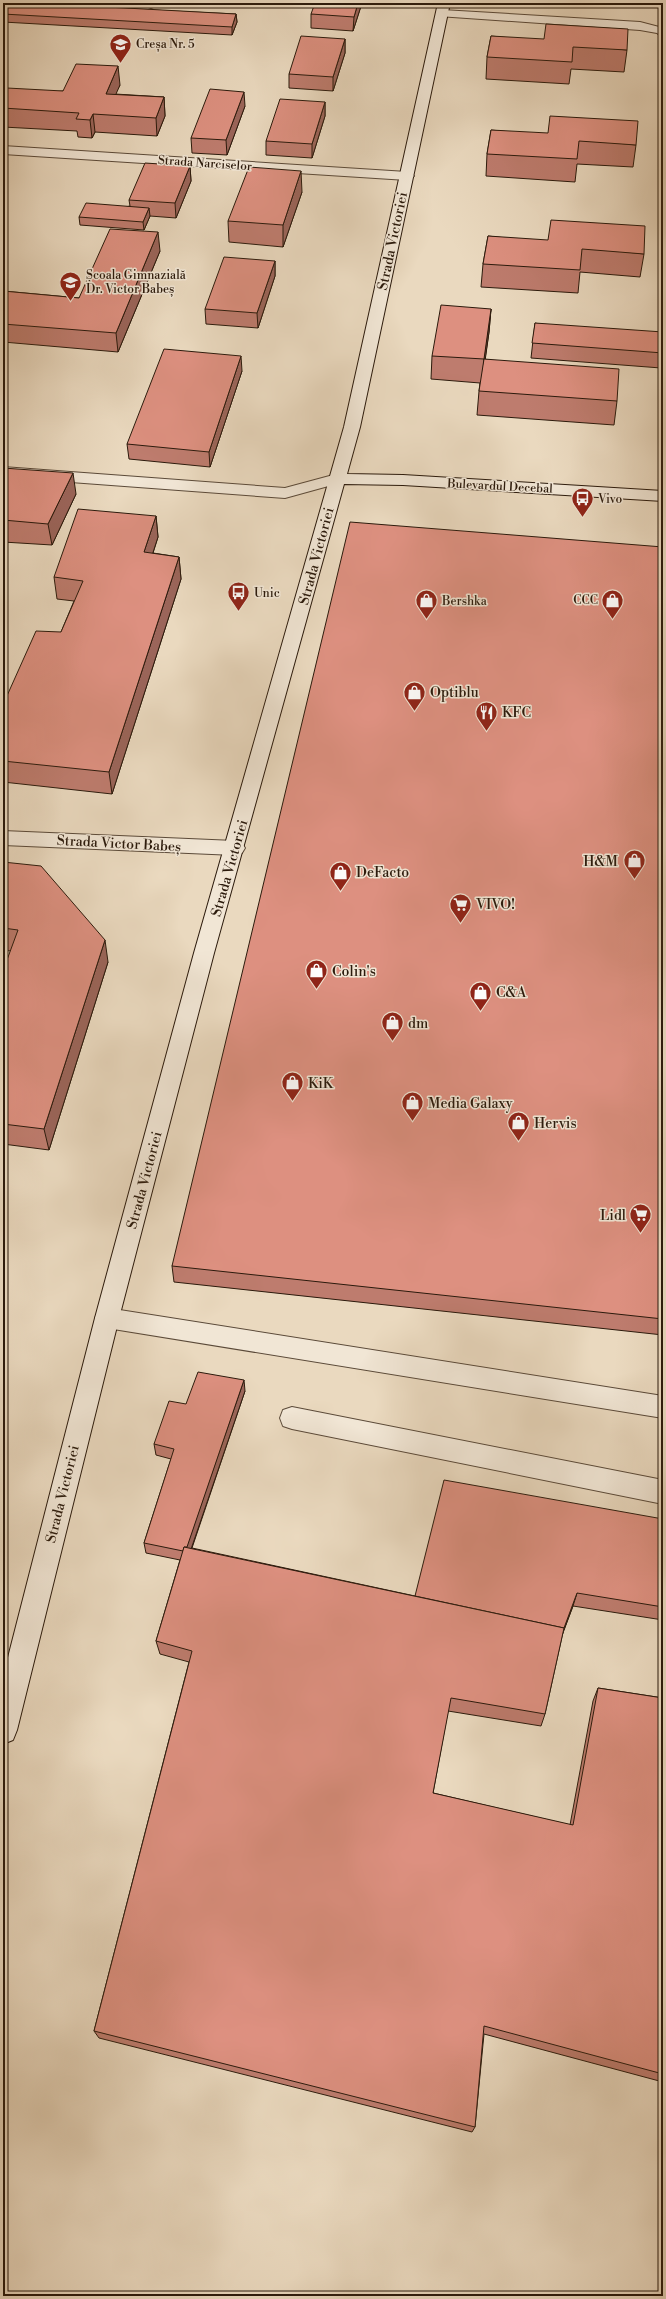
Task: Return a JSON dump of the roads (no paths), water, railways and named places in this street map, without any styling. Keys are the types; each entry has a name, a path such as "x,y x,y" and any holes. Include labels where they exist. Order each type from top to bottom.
{"street":[{"path":"69,5 137,8 155,3"},
{"path":"443,9 548,14 640,26 662,31 663,34"},
{"name":"Strada Victoriei","path":"3,1730 107,1318 204,953 236,848 352,427 443,9"},
{"name":"Strada Narciselor","path":"3,150 407,176"},
{"name":"Bulevardul Decebal","path":"3,472 285,493 337,480 403,480 663,496"},
{"name":"Strada Victor Babeș","path":"3,838 236,848"},
{"path":"107,1318 235,1340 663,1407"},
{"path":"292,1418 663,1492"}],"place":[{"name":"Creșa Nr. 5","path":"120,64"},
{"name":"Școala Gimnazială Dr. Victor Babeș","path":"71,302"},
{"name":"Vivo","path":"583,518"},
{"name":"Unic","path":"238,612"},
{"name":"Bershka","path":"427,620"},
{"name":"CCC","path":"613,620"},
{"name":"Optiblu","path":"414,712"},
{"name":"KFC","path":"487,732"},
{"name":"H&M","path":"634,880"},
{"name":"DeFacto","path":"341,892"},
{"name":"VIVO!","path":"461,924"},
{"name":"Colin's","path":"317,990"},
{"name":"C&A","path":"480,1012"},
{"name":"dm","path":"392,1042"},
{"name":"KiK","path":"293,1102"},
{"name":"Media Galaxy","path":"412,1122"},
{"name":"Hervis","path":"518,1142"},
{"name":"Lidl","path":"641,1234"}]}
